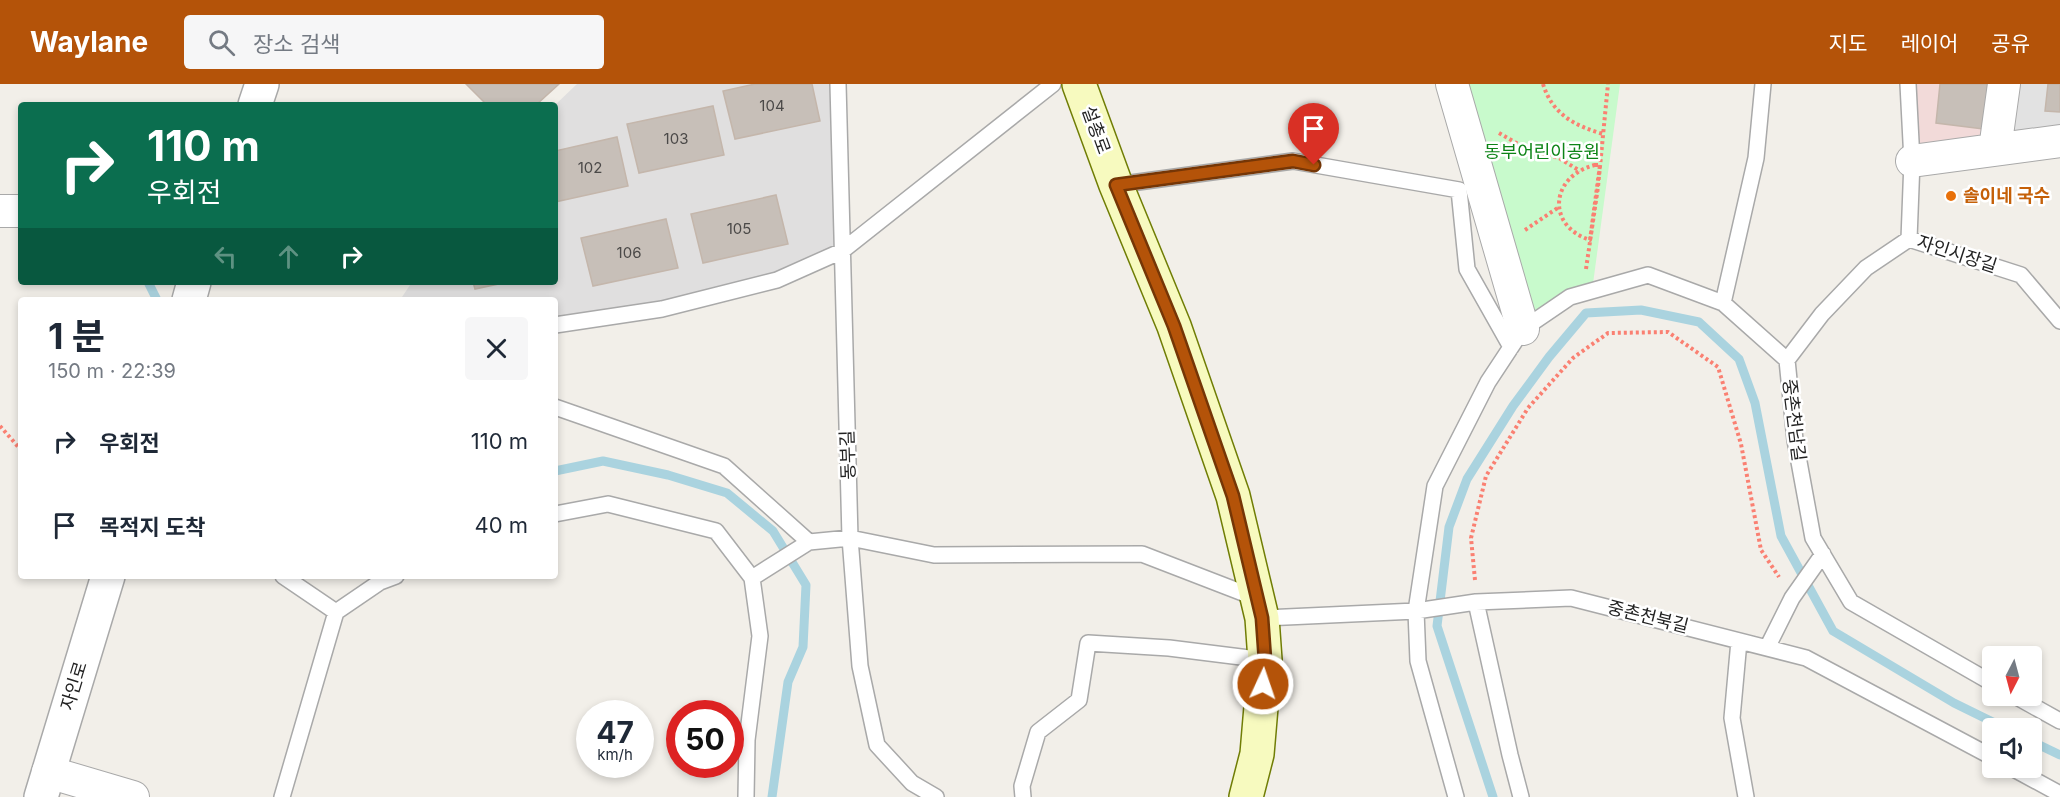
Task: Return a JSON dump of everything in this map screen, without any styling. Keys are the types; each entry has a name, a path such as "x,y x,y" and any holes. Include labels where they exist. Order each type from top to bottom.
{"main road":[{"name":"설총로","path":"1079,84 1116,185 1174,326 1233,496 1259,608 1265,660 1257,754 1246,797"}],"street":[{"path":"256,102 262,84"},
{"path":"1452,84 1500,248 1517,338"},
{"path":"1995,149 2004,84"},
{"path":"1912,161 2060,141"},
{"path":"0,211 18,211"},
{"name":"자인로","path":"45,784 107,579"},
{"path":"45,784 133,797"}],"lane":[{"name":"동부길","path":"838,84 850,538 860,666 877,745 912,783 936,797"},
{"path":"558,325 662,309 777,280 842,251 1053,84"},
{"path":"1723,303 1756,158 1763,84"},
{"name":"자인시장길","path":"1908,84 1912,161 1909,239 2021,275 2060,321"},
{"path":"1116,185 1293,161 1459,190 1467,269 1517,338"},
{"path":"1787,360 1822,314 1866,268 1909,239"},
{"name":"중촌천남길","path":"1416,611 1435,486 1488,382 1517,338 1570,297 1648,275 1723,303 1787,360 1795,440 1813,538 1851,602 1982,677"},
{"path":"558,408 724,466 809,542"},
{"path":"558,513 608,504 716,531 752,578 760,636 747,740 746,797"},
{"path":"752,578 809,542 850,538 934,555 1142,554 1259,608"},
{"path":"1767,648 1792,598 1823,554"},
{"path":"287,579 336,612"},
{"path":"282,797 336,612 388,579"},
{"name":"중촌천북길","path":"1259,608 1416,611 1476,602 1571,598 1806,658 1982,752"},
{"path":"1476,602 1521,797"},
{"path":"1416,611 1418,661 1456,797"},
{"path":"1739,641 1732,718 1746,797"},
{"path":"1023,797 1022,786 1038,732 1079,700 1088,643 1169,648 1265,660"},
{"path":"2033,706 2060,721"},
{"path":"2030,778 2060,794"}],"path":[{"path":"1543,84 1560,112 1580,127 1603,134"},
{"path":"1582,294 1600,165 1608,84"},
{"path":"1496,131 1527,149 1559,158 1581,170 1580,172"},
{"path":"1590,240 1579,237 1562,219 1559,207 1560,195 1564,184 1572,174 1583,168 1600,165"},
{"path":"1500,248 1559,207"},
{"path":"1476,602 1471,538 1486,476 1528,408 1573,358 1608,333 1668,332 1718,367 1741,444 1761,550 1792,598"},
{"path":"0,426 18,447"}],"shaded area":[{"path":"577,84 838,84 842,251 777,280 558,322 558,297 402,297 410,285 558,285 558,102"},
{"path":"1908,84 2004,84 1995,149 1912,161"},
{"path":"2004,84 2060,84 2060,141 1995,149"}],"green space":[{"name":"동부어린이공원","path":"1452,84 1620,84 1592,291 1523,329"}],"building":[{"path":"466,84 559,84 539,102 484,102"},
{"path":"755,84 812,84 820,121 735,139 723,91"},
{"path":"1940,84 1996,84 1991,130 1936,123"},
{"path":"2048,84 2060,84 2060,112 2045,111"},
{"path":"713,106 724,155 639,173 627,124"},
{"path":"617,137 628,186 558,201 558,150"},
{"path":"776,195 788,244 703,263 691,214"},
{"path":"666,219 678,268 593,286 581,238"},
{"path":"474,285 494,285 475,289"}],"waterway":[{"path":"150,285 156,297"},
{"path":"1493,797 1437,626 1449,527 1467,479 1513,406 1549,357 1586,313 1641,310 1699,322 1739,359 1755,403 1781,536 1833,631 1954,703 1985,718"},
{"path":"558,470 603,461 668,475 727,493 773,531 806,585 803,647 788,682 772,797"},
{"path":"2042,746 2060,755"}],"place":[{"name":"솔이네 국수","path":"1951,196"}],"route":[{"path":"1263,684 1265,660 1262,618 1233,496 1174,326 1116,185 1293,161 1314,165"}]}
